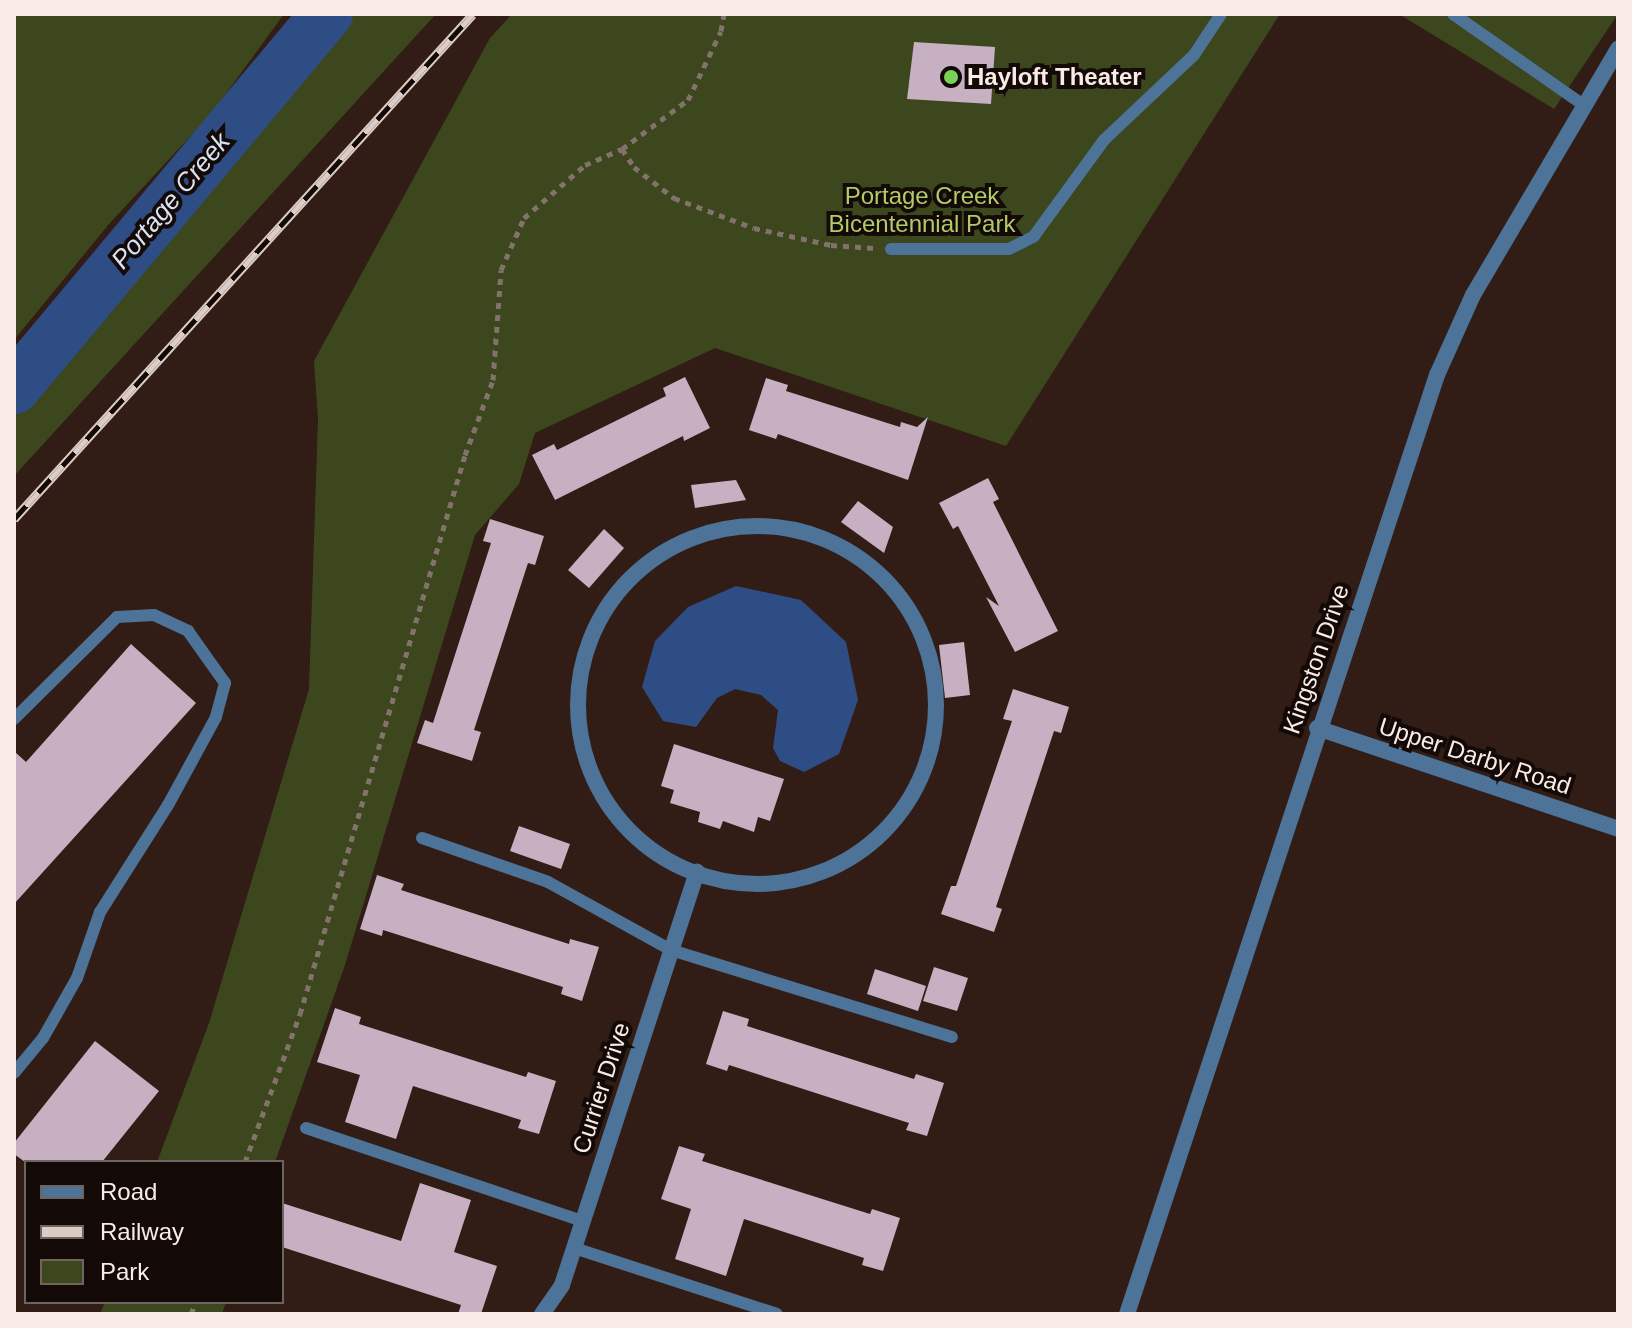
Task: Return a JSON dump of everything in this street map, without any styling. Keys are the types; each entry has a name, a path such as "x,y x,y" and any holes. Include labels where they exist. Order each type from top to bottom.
{"street":[{"name":"Kingston Drive","path":"1127,1314 1317,728 1437,375 1473,295 1618,49"},
{"path":"743,525 803,531 857,555 900,596 928,649 937,708 926,767 897,817 853,857 798,880 739,884 697,872 633,836 597,788 579,733 579,674 598,618 635,571 685,539 743,525"},
{"name":"Upper Darby Road","path":"1317,728 1618,829"},
{"name":"Currier Drive","path":"542,1314 562,1285 697,872"}],"lane":[{"path":"891,249 1009,249 1034,236 1104,140 1194,55 1221,14"},
{"path":"1453,14 1585,106"},
{"path":"14,719 117,617 154,615 188,631 225,683 216,717 168,805 100,912 77,978 43,1038 14,1073"},
{"path":"422,838 548,882 671,950 952,1037"},
{"path":"306,1128 583,1221"},
{"path":"574,1248 777,1314"}],"path":[{"path":"246,1160 300,1014 465,455 493,380 501,270 524,218 585,165 622,149 688,100 721,31 724,14"},
{"path":"622,149 634,167 674,198 742,223 831,245 891,249"}],"green space":[{"path":"14,14 284,14 212,113 109,224 14,340"},
{"path":"344,14 436,14 14,476 14,411"},
{"name":"Portage Creek Bicentennial Park","path":"512,14 1280,14 1006,446 715,348 535,433 519,484 475,535 345,965 276,1160 158,1160 209,1023 309,689 318,419 314,361 490,38"},
{"path":"1399,14 1618,14 1554,109"},
{"path":"104,1304 225,1304 222,1314 100,1314"}],"water":[{"path":"736,586 801,600 846,642 858,700 839,754 804,772 780,761 773,748 778,710 761,695 735,689 717,698 696,727 663,721 642,687 655,641 688,607"}],"building":[{"name":"Hayloft Theater","path":"914,42 995,47 991,104 907,99"},
{"path":"685,377 710,428 684,441 683,436 555,500 532,455 554,444 557,450 666,396 663,388"},
{"path":"766,378 788,385 786,391 900,427 901,422 917,427 928,417 908,480 778,434 776,439 749,430"},
{"path":"988,478 999,499 993,502 1058,631 1015,652 986,597 999,606 958,526 953,529 939,503"},
{"path":"736,480 746,500 695,508 691,485"},
{"path":"858,501 893,527 884,553 841,522"},
{"path":"490,519 544,536 535,565 528,563 474,730 481,732 472,761 417,743 425,720 433,723 491,543 483,541"},
{"path":"604,529 624,548 589,588 568,570"},
{"path":"964,642 970,695 945,698 939,645"},
{"path":"131,644 196,703 14,904 14,751 26,762"},
{"path":"1013,689 1069,707 1061,733 1054,731 996,907 1002,909 994,932 941,914 951,886 956,886 1012,721 1003,719"},
{"path":"674,744 784,779 770,821 758,817 754,832 723,821 720,829 698,822 700,812 670,803 674,790 661,786"},
{"path":"519,826 570,844 561,869 510,851"},
{"path":"377,875 404,884 401,890 569,944 570,939 599,947 582,1001 561,994 563,987 383,930 382,936 360,929"},
{"path":"934,967 968,978 957,1011 923,1001"},
{"path":"875,969 926,986 918,1011 867,994"},
{"path":"335,1008 361,1017 359,1024 526,1077 528,1072 556,1081 539,1134 518,1128 521,1120 413,1086 396,1139 345,1122 360,1075 317,1062"},
{"path":"723,1011 749,1019 747,1026 914,1079 916,1074 944,1083 927,1136 906,1130 909,1123 729,1065 727,1071 706,1064"},
{"path":"95,1041 159,1091 104,1160 24,1161 14,1154 14,1143"},
{"path":"679,1146 705,1154 702,1161 870,1214 872,1209 900,1218 883,1271 862,1265 864,1258 744,1219 726,1276 675,1259 691,1209 661,1199"},
{"path":"420,1183 471,1200 454,1252 497,1266 481,1314 458,1314 461,1305 284,1248 284,1204 401,1241"}],"waterway":[{"name":"Portage Creek","path":"14,388 327,14"}],"railway":[{"path":"14,519 473,14"}],"place":[{"name":"Hayloft Theater","path":"951,77"}]}
